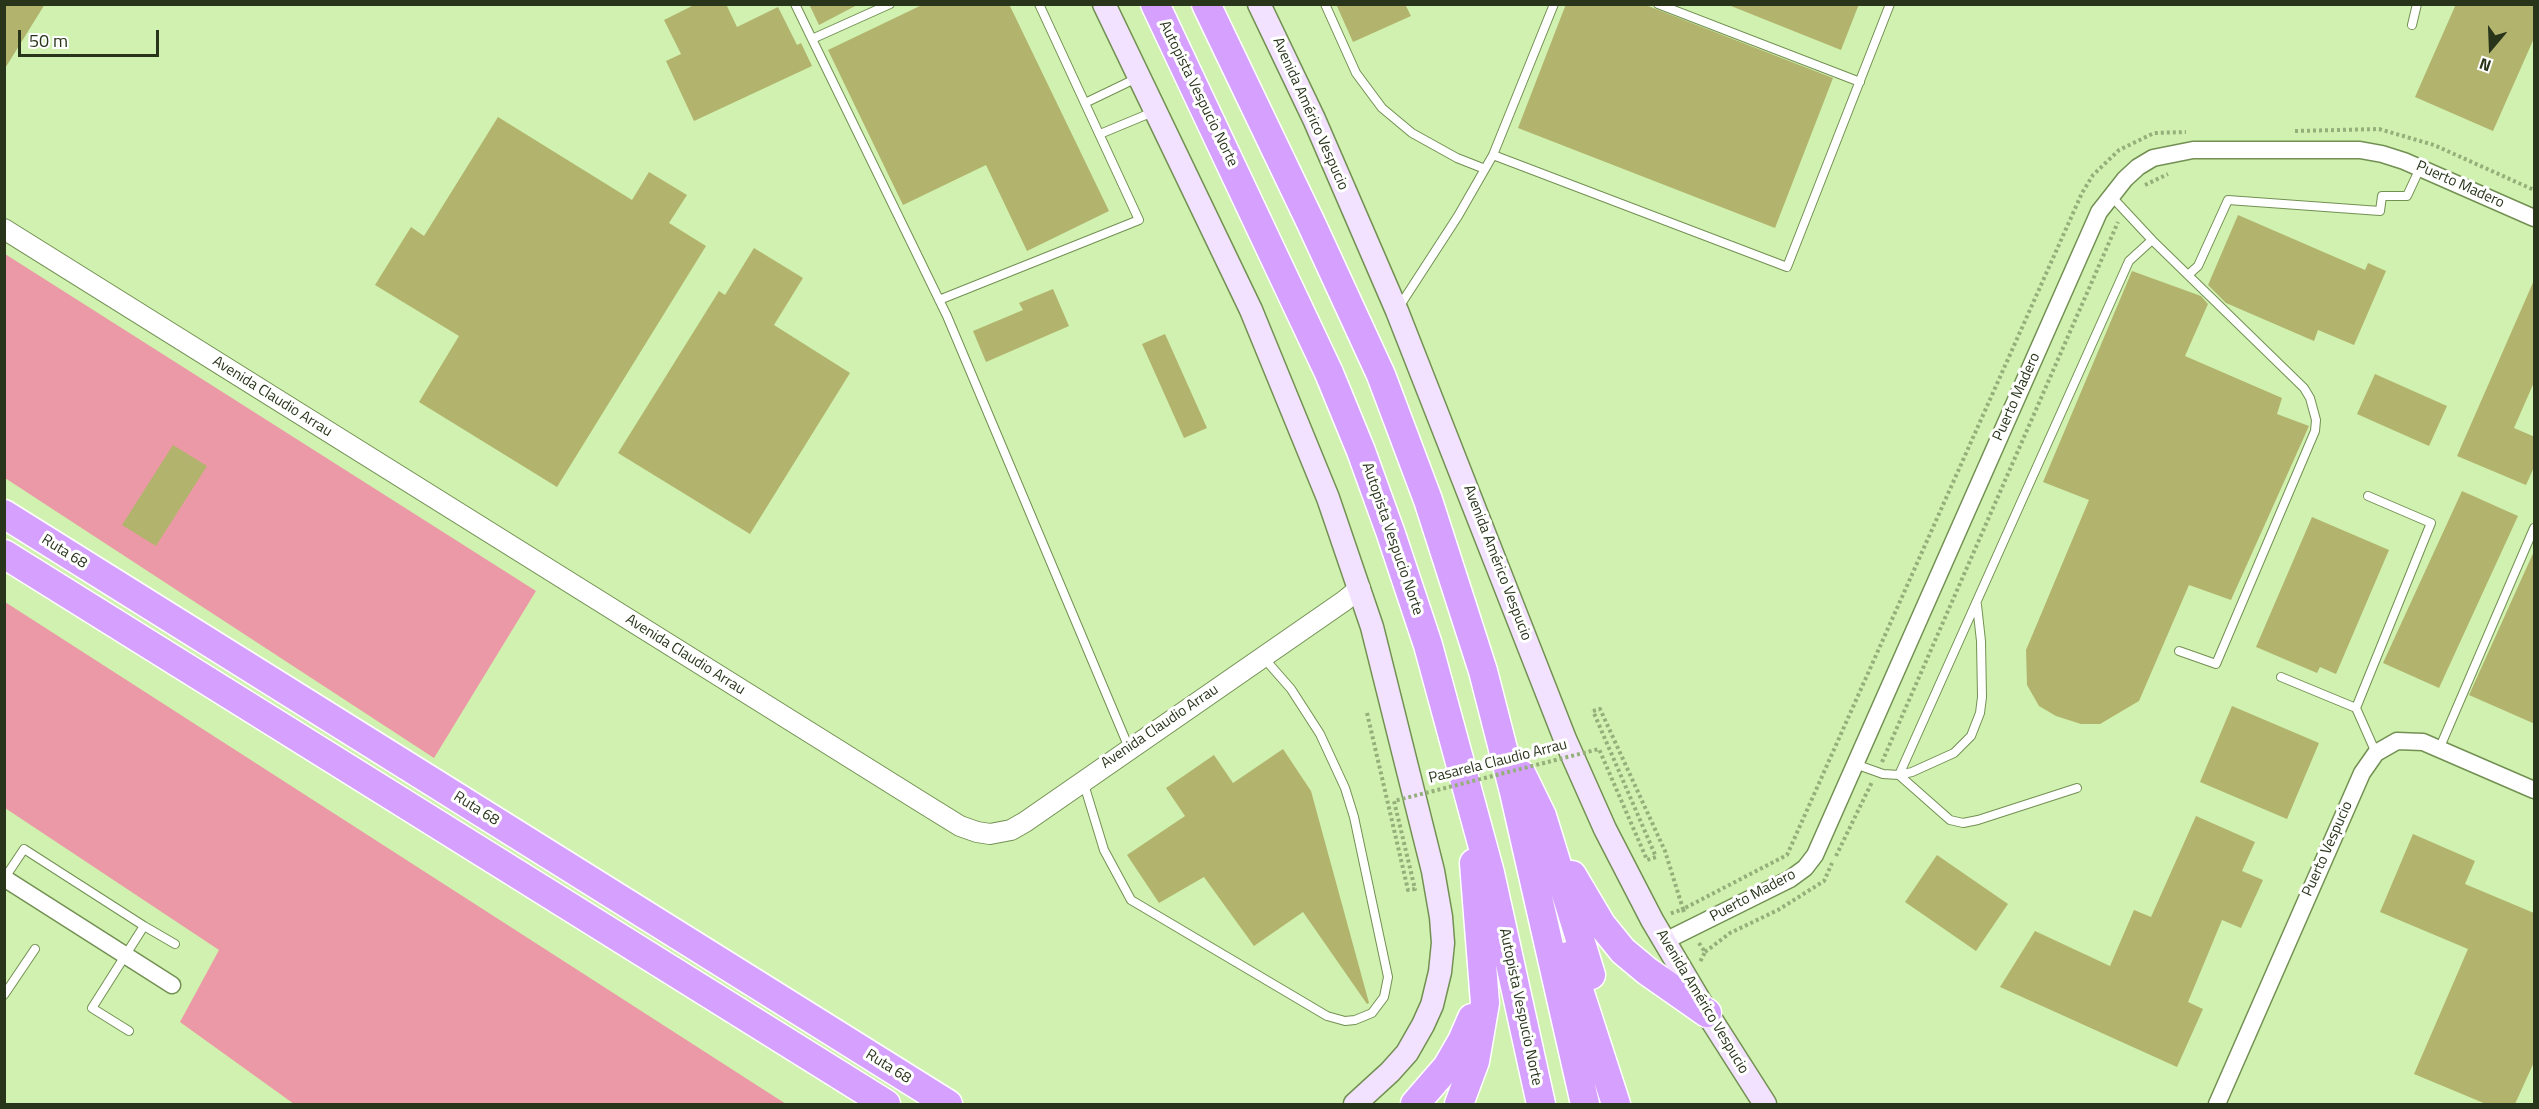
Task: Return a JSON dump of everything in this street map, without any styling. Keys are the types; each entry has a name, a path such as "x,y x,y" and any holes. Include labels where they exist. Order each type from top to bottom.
{"highway":[{"path":"1138,4 1184,64"},
{"name":"Autopista Vespucio Norte","path":"1155,4 1307,324 1361,451 1428,645 1499,908 1541,1104"},
{"path":"1206,4 1381,375 1447,557 1483,671 1527,841 1585,1104"},
{"name":"Ruta 68","path":"4,514 948,1104"},
{"path":"4,554 886,1104"},
{"path":"1497,728 1579,889 1601,924 1623,951 1647,971 1707,1013"},
{"path":"1514,762 1558,922 1616,1104"},
{"path":"1459,1104 1475,1061 1485,1003 1475,888 1471,804"},
{"path":"1542,816 1606,1022 1636,1104"},
{"path":"1416,1104 1447,1068 1462,1041 1475,1010 1482,966"}],"main road":[{"path":"1104,4 1272,358 1314,461 1360,588 1381,660 1433,871 1441,911 1443,943 1440,972 1432,1005 1416,1040 1390,1072 1355,1104"},
{"name":"Avenida Américo Vespucio","path":"1260,4 1314,118 1397,311 1565,739 1605,829 1652,920 1707,1013 1765,1104"}],"street":[{"name":"Puerto Madero","path":"1665,941 1790,879 1805,868 1815,855 2099,212 2132,173 2153,158 2193,150 2360,150 2382,154 2420,168 2535,218"},
{"name":"Avenida Claudio Arrau","path":"4,230 960,826 977,832 990,834 1011,830 1025,822 1360,588"},
{"path":"2376,753 2386,745 2410,740 2440,747 2535,790"},
{"name":"Puerto Vespucio","path":"2217,1104 2355,788 2366,766 2376,753"},
{"path":"5,878 172,985"}],"lane":[{"path":"795,4 939,300 1129,748"},
{"path":"812,39 890,4"},
{"path":"939,300 1139,220 1039,4"},
{"path":"1325,4 1356,73 1382,108 1412,133 1457,158 1485,169"},
{"path":"1397,311 1458,216 1493,155 1554,4"},
{"path":"1658,4 1860,82"},
{"path":"1493,155 1787,267 1890,4"},
{"path":"2412,25 2417,4"},
{"path":"1085,103 1139,77"},
{"path":"1100,134 1156,111"},
{"path":"2188,275 2198,266 2228,200 2380,212 2382,196 2407,196 2420,168"},
{"path":"2111,196 2152,240 2304,388 2310,398 2316,420 2315,431 2216,664 2179,651"},
{"path":"1899,775 2129,261 2152,240"},
{"path":"2356,708 2431,523 2368,496"},
{"path":"2440,747 2535,528"},
{"path":"1855,764 1877,772 1899,775 1912,772 1954,753 1971,736 1977,726 1982,697 1981,641 1977,605"},
{"path":"1083,780 1104,850 1131,900 1327,1016 1345,1021 1372,1013 1384,997 1388,977 1354,817 1345,788 1320,734 1291,689 1263,656"},
{"path":"2281,677 2356,708 2376,753"},
{"path":"1899,775 1950,820 1963,823 2077,788"},
{"path":"5,878 24,849 176,944"},
{"path":"129,1031 93,1008 144,926"},
{"path":"4,995 35,949"}],"path":[{"path":"1705,952 1730,933 1779,910 1824,880 1877,772 2124,210 2144,186 2172,172"},
{"name":"Pasarela Claudio Arrau","path":"1367,713 1408,890 1415,889 1394,801 1599,749 1647,860 1656,856 1593,711 1600,709 1665,850 1683,909 1652,920"}],"shaded area":[{"path":"5,254 536,591 434,758 5,478"},
{"path":"5,602 786,1104 294,1104 180,1022 219,950 5,808"}],"building":[{"path":"4,4 45,4 4,70"},
{"path":"696,4 726,4 737,27 778,7 797,45 801,43 812,66 694,121 666,61 681,54 664,20"},
{"path":"809,4 859,4 819,25"},
{"path":"924,4 1009,4 1109,211 1027,251 986,165 903,205 828,50"},
{"path":"1336,4 1405,4 1411,16 1353,42"},
{"path":"1566,4 1643,4 1833,78 1775,228 1518,128"},
{"path":"1726,4 1859,4 1841,50"},
{"path":"2456,4 2535,4 2535,36 2493,131 2415,97"},
{"path":"498,117 632,200 649,172 687,195 669,223 706,246 557,487 419,402 459,336 375,285 411,227 424,236"},
{"path":"2238,215 2365,270 2368,263 2386,271 2354,345 2318,330 2314,341 2226,303 2208,285"},
{"path":"754,248 803,278 774,325 850,373 750,534 618,453 719,291 725,295"},
{"path":"2132,271 2201,296 2208,304 2185,356 2282,398 2277,414 2309,426 2231,600 2189,585 2139,701 2100,724 2081,724 2056,716 2039,706 2027,685 2026,650 2089,500 2043,482"},
{"path":"2535,278 2535,380 2514,428 2535,437 2535,465 2526,485 2457,456"},
{"path":"1053,289 1069,326 986,362 973,331 1023,310 1019,303"},
{"path":"1165,334 1207,428 1184,438 1142,344"},
{"path":"2375,374 2447,406 2429,446 2357,414"},
{"path":"173,445 207,466 156,546 122,525"},
{"path":"2462,491 2518,516 2439,688 2383,663"},
{"path":"2312,517 2389,550 2336,674 2320,667 2317,673 2256,647"},
{"path":"2535,549 2535,724 2469,695"},
{"path":"2232,706 2319,743 2287,819 2200,782"},
{"path":"1283,749 1311,791 1369,1003 1367,1004 1303,912 1254,946 1204,877 1159,903 1127,855 1185,816 1166,788 1214,755 1233,783"},
{"path":"2196,816 2255,842 2242,871 2263,880 2241,928 2222,920 2188,1002 2203,1009 2177,1067 2000,987 2035,931 2110,966 2134,910 2151,917"},
{"path":"2413,834 2475,861 2465,884 2534,913 2535,1060 2515,1104 2486,1104 2414,1074 2468,949 2380,912"},
{"path":"1937,855 2008,904 1976,951 1905,902"}]}
